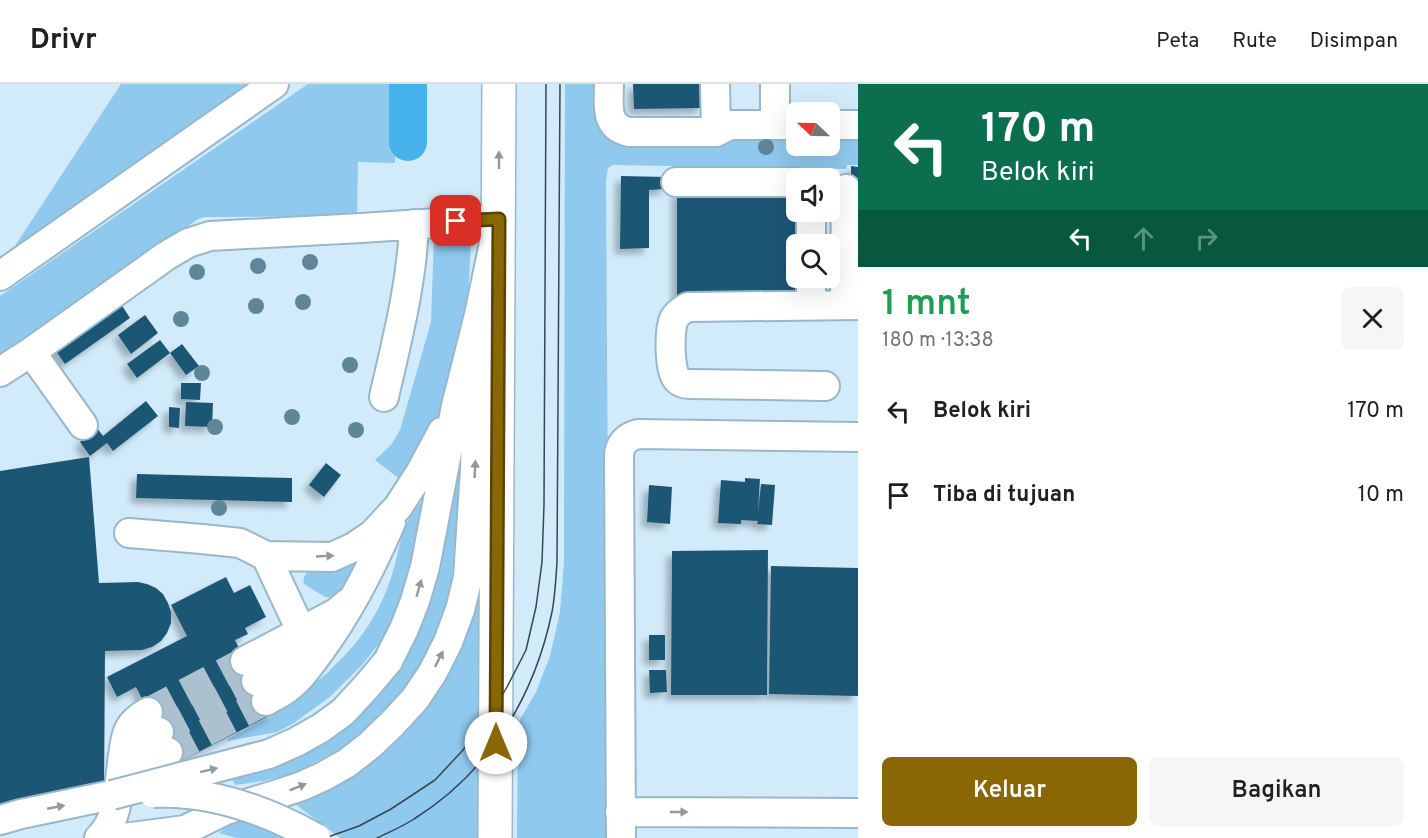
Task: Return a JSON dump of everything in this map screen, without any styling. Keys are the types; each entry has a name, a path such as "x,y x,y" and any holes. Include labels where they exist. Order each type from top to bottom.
{"main road":[{"path":"495,838 499,84"}],"street":[{"path":"0,276 274,84"},
{"path":"609,84 609,116 612,123 621,131 629,132 716,132 730,124 786,125 775,84"},
{"path":"715,84 716,132"},
{"path":"840,125 858,125"},
{"path":"676,182 786,182"},
{"path":"825,386 690,384 680,381 675,378 671,367 672,328 673,321 681,310 688,307 811,291 851,305 844,189"},
{"path":"0,372 166,256 199,239 210,236 499,219 479,315 456,406 425,567 415,602 388,661 343,712 321,728 269,754 117,782 0,820"},
{"path":"384,397 407,292 414,224"},
{"path":"124,838 189,835 226,810 302,786 347,763 392,724 415,699 433,672 448,642 460,610 468,577 475,469 479,315"},
{"path":"31,352 83,425"},
{"path":"359,592 336,613 301,631 256,681 283,692 314,660 340,624 359,592 398,507 420,473 456,406"},
{"path":"858,437 638,434 625,439 619,454 620,825 858,813"},
{"path":"129,533 240,543 266,556 332,557 354,547 373,534 398,507"},
{"path":"266,556 301,631"},
{"path":"99,838 114,816 117,782 128,729 139,717 159,732 126,776 117,782"},
{"path":"117,782 163,793 218,798 270,815 316,838"}],"shaded area":[{"path":"121,84 252,84 11,252"},
{"path":"308,84 396,84 395,163 358,162 357,216 205,217 198,219 0,359 0,296"},
{"path":"565,84 601,84 605,125 786,134 786,156 840,156 840,134 858,134 858,165 847,165 846,169 613,165 608,168 606,181 610,838 517,838 518,723 536,692 550,656 560,612 564,562"},
{"path":"434,235 464,237 471,243 466,334 434,437 406,484 375,460 391,445 400,430 431,322"},
{"path":"454,477 461,481 451,583 443,620 423,663 406,690 375,724 348,745 294,773 235,785 230,776 408,653 428,610 439,573"},
{"path":"425,499 429,501 399,608 383,639 362,665 331,696 294,723 277,732 228,741 280,711 276,704 320,679 352,647 368,626 381,603 391,578 406,525 417,506"},
{"path":"358,558 367,559 334,598 325,597 304,584 305,576 311,569"},
{"path":"484,565 483,838 340,838 287,798 354,769"},
{"path":"242,813 300,838 237,838 219,833"}],"building":[{"path":"633,84 703,84 703,108 634,109"},
{"path":"851,166 858,167 858,185 851,185"},
{"path":"621,176 666,177 666,189 649,190 649,248 620,249"},
{"path":"786,190 786,222 801,222 801,234 786,234 786,288 801,288 801,296 677,297 677,191"},
{"path":"119,301 130,318 65,364 53,347"},
{"path":"145,315 158,333 131,354 118,335"},
{"path":"160,340 170,353 137,378 127,364"},
{"path":"182,344 199,366 186,375 170,353"},
{"path":"181,383 201,383 200,400 181,399"},
{"path":"146,401 158,416 113,451 107,443 90,456 80,442 97,428 103,436"},
{"path":"186,402 213,403 212,427 185,426"},
{"path":"169,407 180,408 179,428 169,427"},
{"path":"89,457 99,583 138,582 156,588 168,603 171,623 161,641 152,647 142,650 105,651 104,794 0,814 0,471"},
{"path":"326,463 341,475 324,497 309,485"},
{"path":"137,474 292,478 292,502 136,498"},
{"path":"745,478 760,479 758,512 761,484 775,485 772,525 741,520 741,524 718,523 721,480 745,482"},
{"path":"649,485 672,487 670,524 647,522"},
{"path":"768,550 767,695 671,695 672,551"},
{"path":"771,566 858,568 858,696 769,694"},
{"path":"226,577 234,593 250,585 266,617 245,628 248,634 235,640 273,714 175,764 136,687 117,697 107,677 187,636 171,605"},
{"path":"649,635 665,635 665,660 649,660"},
{"path":"649,670 666,670 667,692 650,693"}],"waterway":[{"path":"408,84 408,142"}],"tunnel":[{"path":"148,712 245,661"},
{"path":"159,732 256,681"},
{"path":"168,752 266,701"}],"tram line":[{"path":"325,838 359,826 391,809 435,780 488,720 526,650 536,607 542,562 546,84"},
{"path":"377,838 409,822 441,800 486,756 520,703 544,644 552,612 557,562 560,84"}],"route":[{"path":"456,221 499,219 496,743"}]}
